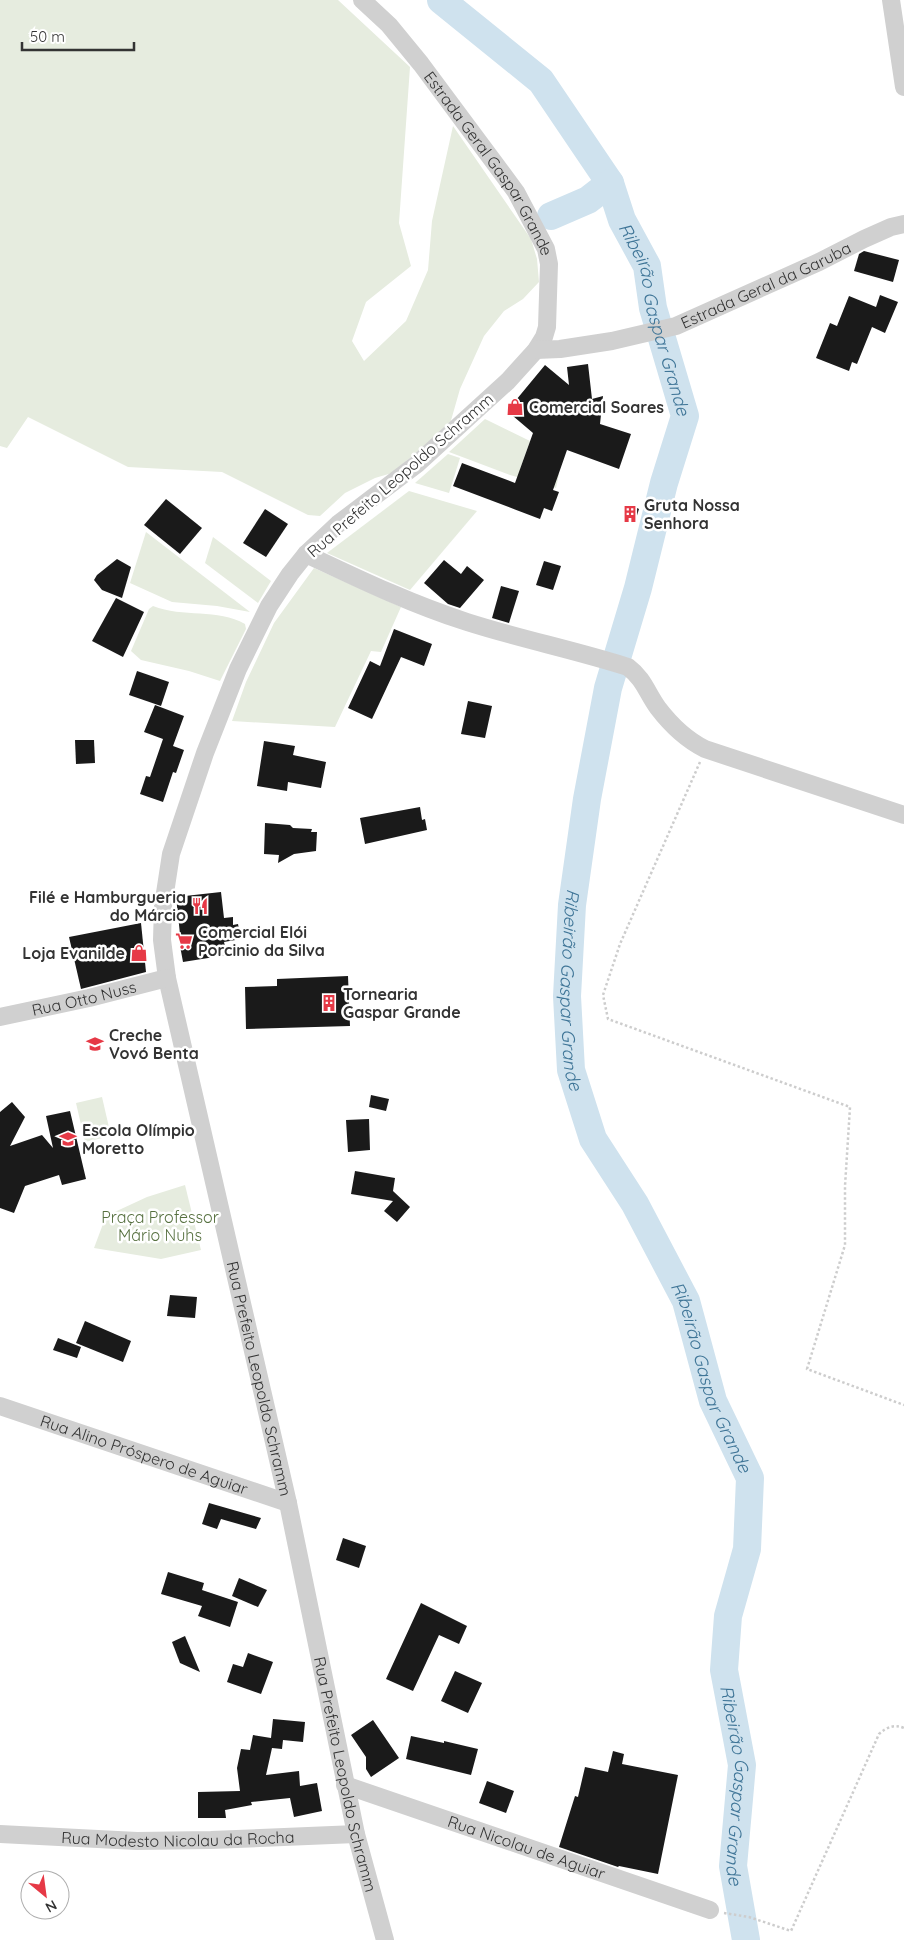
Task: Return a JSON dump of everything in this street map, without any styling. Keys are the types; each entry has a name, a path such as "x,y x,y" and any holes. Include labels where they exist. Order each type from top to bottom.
{"street":[{"name":"Estrada Geral Gaspar Grande","path":"362,0 389,25 421,64 516,192 540,236 546,249 549,264 548,315 544,337 536,350"},
{"path":"891,0 904,87"},
{"name":"Estrada Geral da Garuba","path":"536,350 612,341 669,328 819,262 891,227 904,224"},
{"name":"Rua Prefeito Leopoldo Schramm","path":"385,1940 345,1786 288,1503 167,978 162,940 163,906 171,854 199,769 238,669 266,611 290,574 306,554 338,524 417,464 508,382 536,350"},
{"path":"306,554 386,592 429,609 628,667 638,675 657,707 675,728 705,750 904,815"},
{"name":"Rua Otto Nuss","path":"0,1017 89,998 167,978"},
{"name":"Rua Alino Próspero de Aguiar","path":"0,1406 288,1503"},
{"name":"Rua Nicolau de Aguiar","path":"345,1786 710,1910"},
{"name":"Rua Modesto Nicolau da Rocha","path":"0,1834 137,1841 356,1834"}],"path":[{"path":"705,750 620,944 603,995 608,1019 850,1106 845,1186 845,1245 807,1369 904,1405"},
{"path":"732,1914 749,1917 791,1931 878,1734 885,1728 897,1725 904,1728"}],"green space":[{"path":"0,0 338,0 410,67 399,223 411,266 366,302 352,341 364,361 406,321 428,270 432,221 453,126 531,239 537,259 539,282 523,299 504,311 484,336 460,389 450,424 392,473 375,478 345,493 320,516 308,515 222,472 128,467 28,417 7,448 0,446"},
{"path":"485,419 530,441 520,469 559,474 556,488 510,475 449,452"},
{"path":"448,454 460,458 449,493 415,483"},
{"path":"409,491 477,511 410,590 327,553"},
{"path":"146,532 250,612 217,606 172,602 130,583"},
{"path":"213,537 271,581 258,603 205,563"},
{"path":"314,568 401,607 381,652 371,651 335,727 232,721 246,682 274,623"},
{"path":"153,606 176,612 223,616 245,624 246,629 220,681 189,671 141,660 131,651 149,609"},
{"path":"102,1097 111,1136 85,1142 76,1103"},
{"name":"Praça Professor Mário Nuhs","path":"185,1185 201,1250 161,1259 94,1248 106,1216 147,1197"}],"building":[{"path":"864,251 899,260 893,282 854,271 859,254"},
{"path":"880,295 898,302 885,333 872,327 857,364 852,362 849,371 816,358 830,323 837,326 849,296 876,307"},
{"path":"588,364 592,399 603,396 600,424 631,434 619,469 567,450 553,490 559,492 552,511 544,508 540,519 453,486 462,463 515,483 533,433 507,411 545,365 569,385 567,367"},
{"path":"166,499 202,528 180,554 144,525"},
{"path":"631,505 639,509 635,522 626,518 624,514 624,510"},
{"path":"265,509 288,524 266,557 243,543"},
{"path":"117,559 131,567 122,598 102,590 94,580 97,575"},
{"path":"444,560 461,574 467,566 484,580 460,608 448,604 424,583"},
{"path":"544,561 561,566 553,590 536,585"},
{"path":"501,586 519,591 509,623 492,618"},
{"path":"116,598 144,612 123,657 92,641"},
{"path":"394,629 432,644 424,666 401,657 372,719 348,708 370,661 380,666"},
{"path":"137,671 169,682 161,706 129,695"},
{"path":"468,701 492,706 485,738 461,734"},
{"path":"155,705 184,716 173,746 184,750 176,773 173,772 163,802 140,794 146,776 150,777 163,739 144,732"},
{"path":"75,740 94,740 95,763 76,764"},
{"path":"264,741 295,746 293,755 326,762 321,788 288,782 287,791 257,786"},
{"path":"420,807 422,820 425,819 427,830 365,844 360,818"},
{"path":"265,823 312,829 311,832 317,832 316,851 294,854 278,863 279,855 264,854"},
{"path":"221,892 224,918 233,917 233,925 238,924 241,939 224,942 227,955 183,962 178,935 180,934 176,897"},
{"path":"141,923 146,972 81,989 69,937"},
{"path":"348,976 350,1026 246,1029 245,987 277,986 277,979"},
{"path":"371,1095 389,1099 386,1111 369,1107"},
{"path":"12,1102 25,1117 10,1146 42,1135 53,1148 46,1116 70,1111 86,1179 62,1185 59,1175 25,1186 14,1213 0,1208 0,1112"},
{"path":"369,1119 370,1150 348,1152 346,1120"},
{"path":"355,1171 395,1178 393,1191 410,1207 397,1222 384,1211 393,1201 351,1194"},
{"path":"170,1295 197,1297 195,1318 167,1316"},
{"path":"85,1321 131,1341 123,1362 76,1343"},
{"path":"58,1338 81,1347 77,1358 53,1350"},
{"path":"209,1503 261,1518 256,1529 221,1519 217,1529 202,1524"},
{"path":"343,1538 366,1546 359,1568 336,1560"},
{"path":"168,1572 204,1583 202,1590 238,1602 230,1627 198,1616 202,1606 161,1594"},
{"path":"239,1578 267,1590 258,1607 232,1596"},
{"path":"421,1603 467,1626 459,1644 439,1635 413,1691 386,1679"},
{"path":"185,1636 200,1672 180,1663 172,1642"},
{"path":"248,1653 273,1662 261,1694 227,1682 233,1664 243,1667"},
{"path":"455,1671 482,1683 468,1713 441,1701"},
{"path":"273,1719 305,1722 303,1742 283,1740 282,1749 272,1748 266,1775 299,1771 300,1786 317,1783 322,1811 294,1817 290,1798 251,1802 252,1805 225,1810 226,1818 198,1818 198,1792 240,1791 237,1768 241,1749 250,1750 253,1735 271,1738"},
{"path":"373,1720 399,1758 371,1777 366,1769 366,1757 351,1735"},
{"path":"411,1736 478,1749 471,1775 406,1759"},
{"path":"613,1751 624,1754 622,1764 678,1775 658,1874 618,1867 559,1847 575,1796 578,1797 585,1767 608,1772"},
{"path":"487,1781 514,1791 506,1813 479,1803"}],"waterway":[{"name":"Ribeirão Gaspar Grande","path":"441,0 541,81 610,183 622,220 647,266 653,308 685,416 664,483 638,588 608,688 587,799 572,905 567,996 571,1070 593,1139 635,1204 686,1301 713,1401 750,1478 747,1549 728,1616 724,1670 742,1765 733,1866 746,1940"},
{"path":"551,216 588,200 610,183"}],"place":[{"name":"Comercial Soares","path":"515,407"},
{"name":"Gruta Nossa Senhora","path":"630,514"},
{"name":"Filé e Hamburgueria do Márcio","path":"200,906"},
{"name":"Comercial Elói Porcinio da Silva","path":"184,941"},
{"name":"Loja Evanilde","path":"139,953"},
{"name":"Tornearia Gaspar Grande","path":"329,1003"},
{"name":"Creche Vovó Benta","path":"95,1044"},
{"name":"Escola Olímpio Moretto","path":"68,1139"}]}
